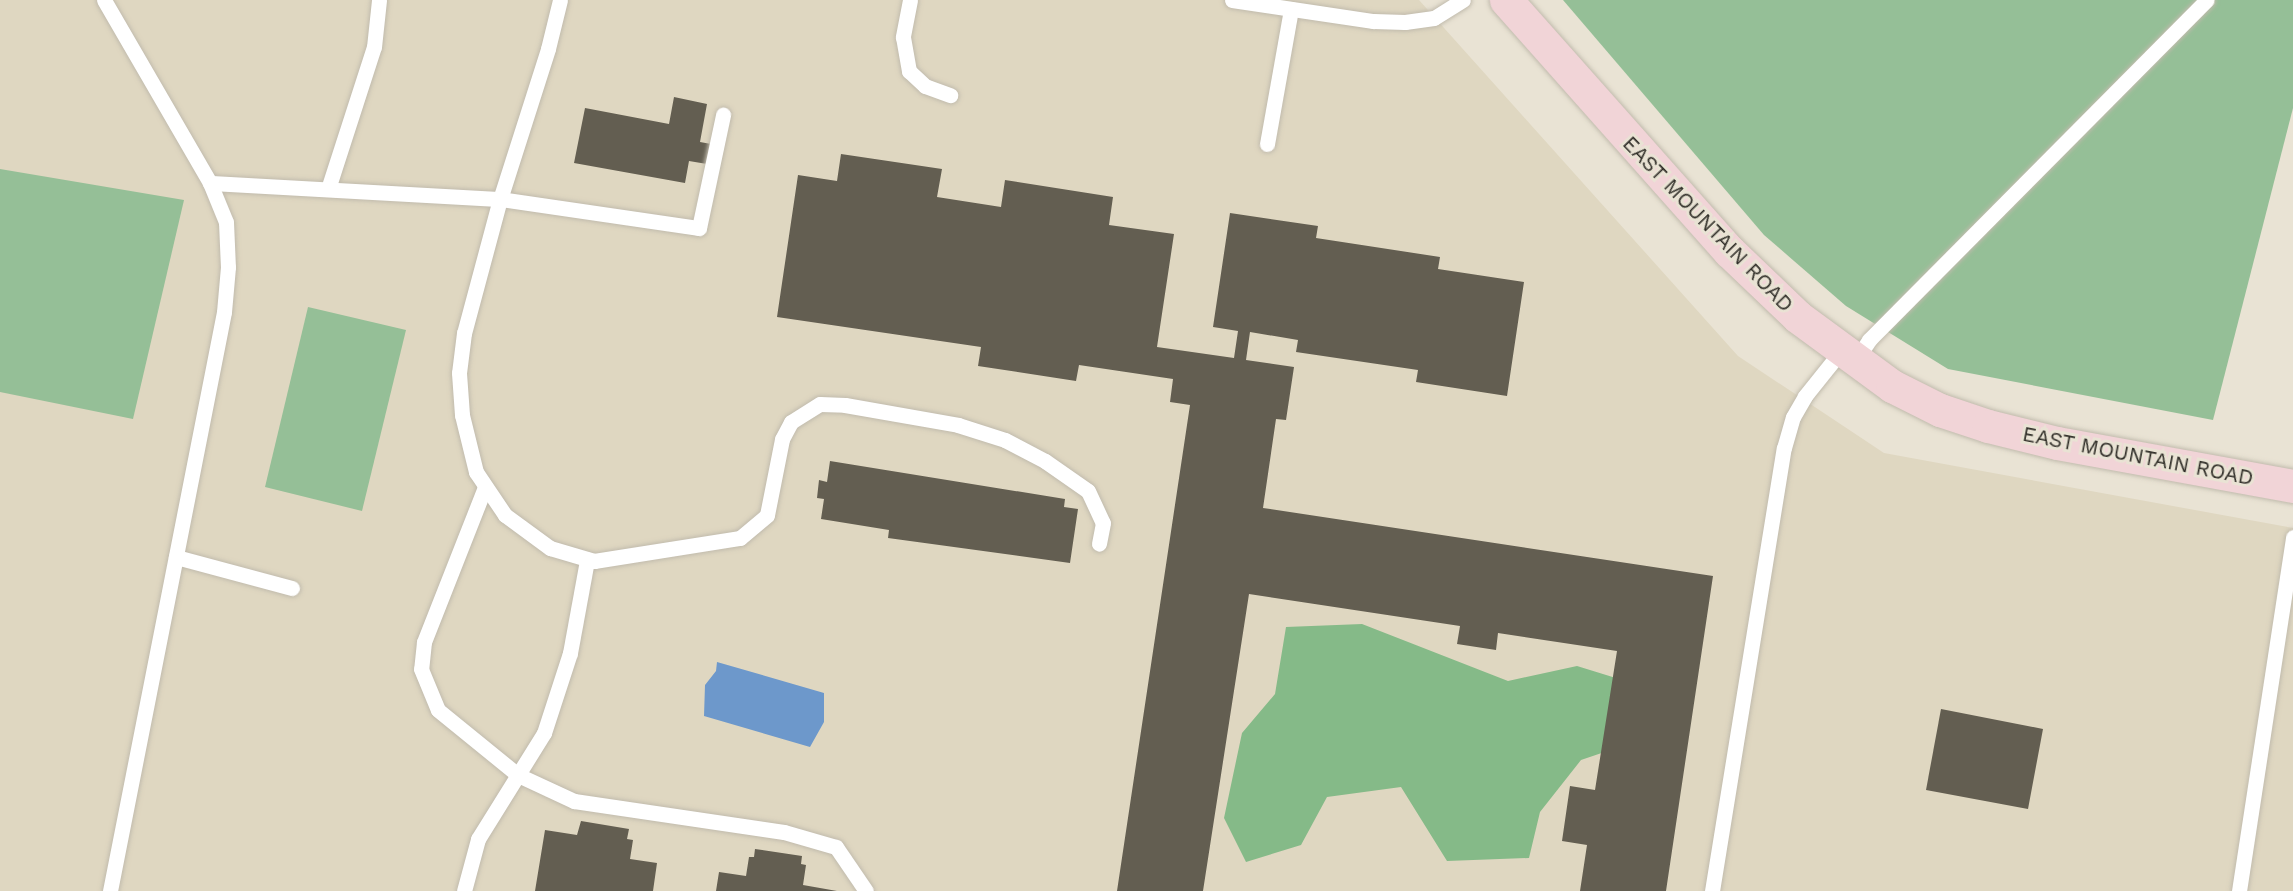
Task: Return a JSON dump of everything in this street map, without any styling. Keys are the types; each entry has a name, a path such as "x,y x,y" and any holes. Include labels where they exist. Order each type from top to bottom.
{"street":[{"name":"EAST MOUNTAIN ROAD","path":"1506,0 1729,251 1775,298 1848,356 1940,410 1988,426 2057,443 2293,486"}],"lane":[{"path":"104,0 210,183 226,222 224,312 110,891"},
{"path":"328,189 374,47 379,0"},
{"path":"560,0 548,50 500,199 464,333 459,373 468,444 485,487 505,515 525,533 570,557 586,560 619,559 741,538 767,515 782,438 791,422 820,404 875,408 958,425 1005,440 1045,461 1088,491 1103,523 1099,544"},
{"path":"910,0 903,38 909,71 926,86 951,95"},
{"path":"1232,0 1406,22 1434,18 1463,0"},
{"path":"1712,891 1784,448 1793,417 1805,396 1869,340 2207,0"},
{"path":"1267,144 1291,9"},
{"path":"210,183 500,199 699,228 723,115"},
{"path":"485,487 434,610 424,642 421,669 438,710 518,775 574,801 784,832 836,847 866,891"},
{"path":"2239,891 2293,537"},
{"path":"176,557 292,588"},
{"path":"464,891 478,838 544,733 570,653 586,560"}],"shaded area":[{"path":"0,0 1419,0 1738,356 1884,453 2293,528 2293,891 0,891"}],"green space":[{"path":"1563,0 2293,0 2293,108 2213,420 1948,369 1846,306 1764,235"},
{"path":"0,169 184,200 133,419 0,392"},
{"path":"308,307 406,330 362,511 265,487"},
{"path":"1362,624 1508,681 1577,666 1645,687 1634,742 1581,760 1540,812 1529,858 1447,861 1401,787 1327,797 1301,845 1246,862 1224,818 1242,733 1275,694 1286,627"}],"water":[{"path":"717,662 824,693 824,722 810,747 704,716 705,685 716,671"}],"building":[{"path":"674,97 707,104 700,142 711,144 707,164 689,161 685,183 574,163 585,108 669,124"},
{"path":"841,154 942,169 937,197 1001,207 1005,180 1113,197 1109,225 1174,234 1157,347 1234,358 1238,331 1213,327 1230,213 1318,226 1316,238 1440,257 1438,269 1524,282 1507,396 1416,382 1418,370 1296,352 1298,340 1250,332 1246,360 1294,367 1286,420 1276,419 1263,508 1713,576 1666,891 1580,891 1587,845 1562,841 1570,786 1595,790 1617,651 1498,633 1496,650 1457,644 1460,626 1249,594 1203,891 1117,891 1190,405 1170,402 1173,379 1079,365 1076,381 978,366 981,347 777,317 798,175 837,181"},
{"path":"830,461 1065,499 1064,507 1078,509 1070,563 888,538 889,530 821,519 824,499 817,498 819,480 827,482"},
{"path":"1941,709 2043,729 2028,809 1926,790"},
{"path":"581,821 629,829 627,839 633,840 630,859 657,863 653,891 535,891 545,830 577,835"},
{"path":"755,849 802,856 801,864 806,865 803,885 837,891 716,891 719,872 746,876 749,857 754,857"}]}
